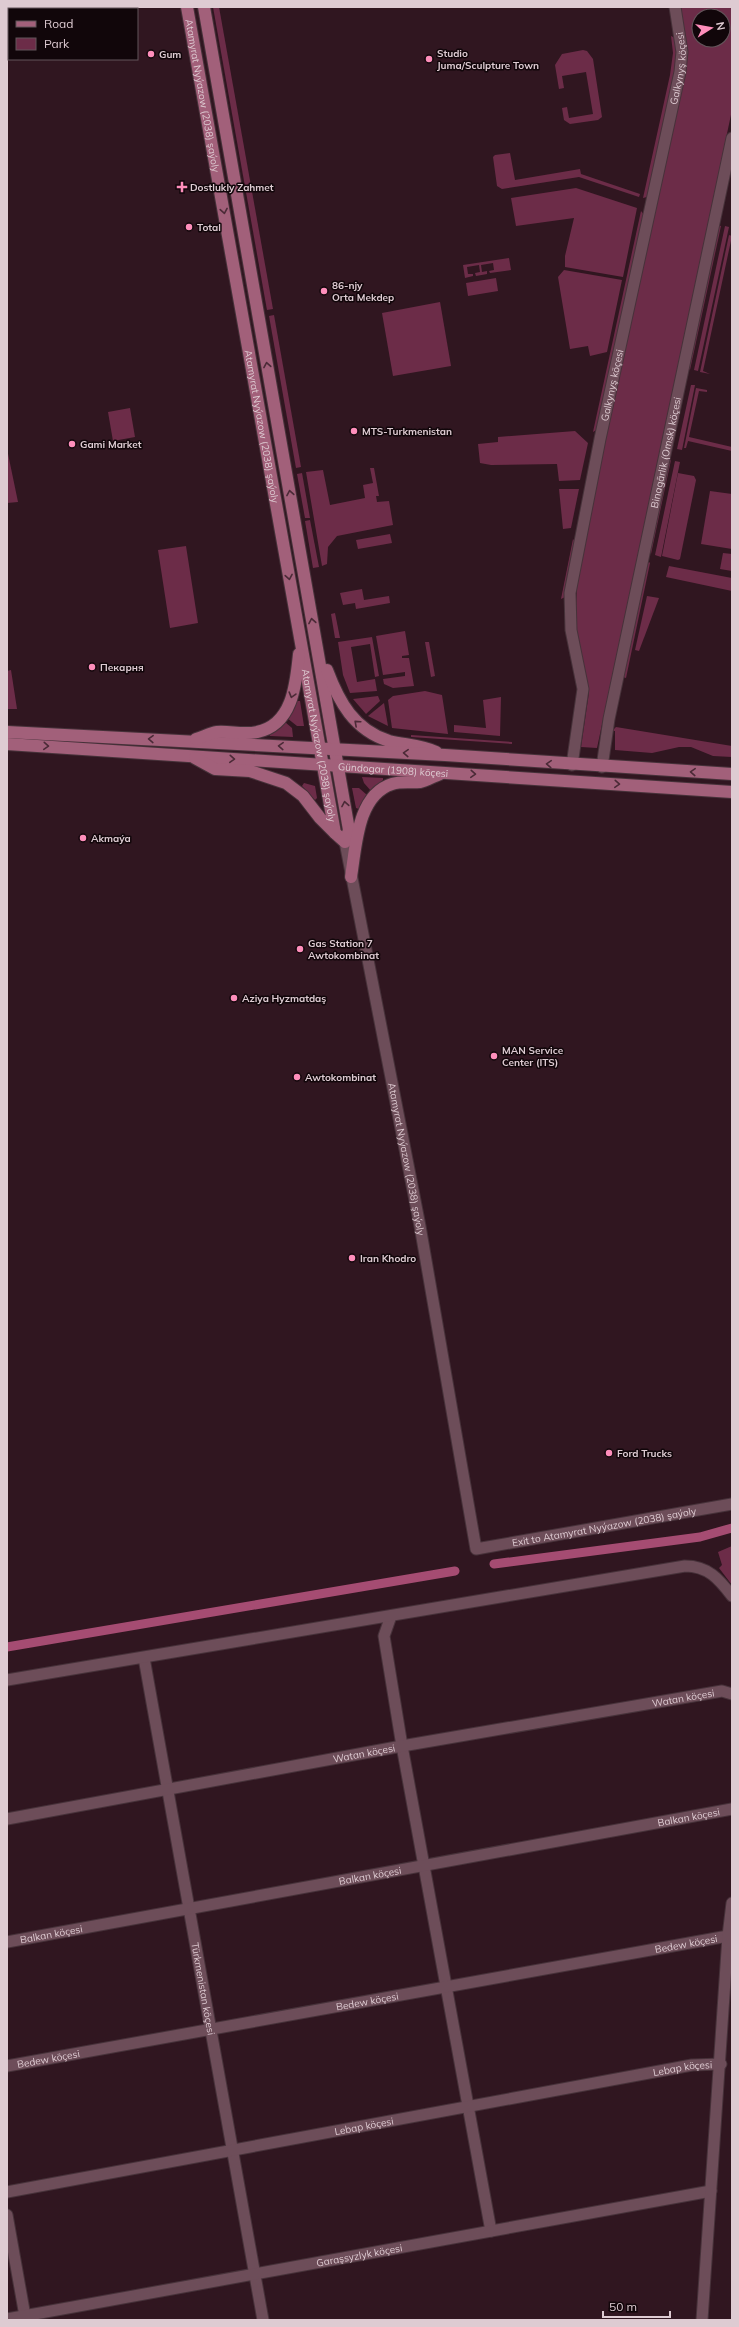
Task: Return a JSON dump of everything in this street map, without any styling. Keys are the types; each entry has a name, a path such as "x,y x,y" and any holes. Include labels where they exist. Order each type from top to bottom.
{"main road":[{"name":"Atamyrat Nyýazow (2038) şaýoly","path":"187,7 335,833 345,842 349,830 204,7"},
{"path":"316,642 335,692 346,711 360,726 389,741 422,746 445,755"},
{"path":"189,741 216,732 257,732 275,723 287,709 292,699 301,643"},
{"name":"Gündogar (1908) köçesi","path":"7,732 445,755 602,767 732,774"},
{"name":"Gündogar (1908) köçesi","path":"7,744 732,792"},
{"path":"190,756 215,769 250,771 286,783 303,796 320,818 335,833"},
{"path":"600,783 602,767"},
{"path":"351,877 362,817 374,797 392,784 421,782 443,772"}],"street":[{"name":"Galkynyş köçesi","path":"572,765 583,689 571,630 570,597 600,439 680,72 682,52 675,7"},
{"name":"Binagärlik (Omsk) köçesi","path":"602,767 609,719 732,138"},
{"name":"Atamyrat Nyýazow (2038) şaýoly","path":"345,842 421,1234 476,1549"},
{"name":"Exit to Atamyrat Nyýazow (2038) şaýoly","path":"476,1549 732,1504"},
{"path":"7,1680 685,1566 700,1568 713,1574 732,1596"},
{"path":"391,1616 384,1636 402,1746 491,2231"},
{"name":"Türkmenistan köçesi","path":"144,1658 263,2320"},
{"name":"Watan köçesi","path":"7,1819 168,1791 402,1746 727,1693"},
{"name":"Balkan köçesi","path":"7,1942 424,1867 732,1809"},
{"path":"702,2320 721,2064 728,1936 732,1903"},
{"name":"Bedew köçesi","path":"7,2066 211,2031 447,1986 728,1936"},
{"name":"Lebap köçesi","path":"7,2192 692,2065 721,2064"},
{"name":"Garaşsyzlyk köçesi","path":"7,2319 711,2191"},
{"path":"7,2215 25,2316"}],"green space":[{"path":"213,7 219,7 273,309 267,310"},
{"path":"680,7 732,7 732,110 597,748 581,747 589,692 575,625 577,586 604,445 684,78"},
{"path":"671,36 675,38 676,53 674,76 647,197 643,198 670,75 673,53"},
{"path":"583,50 587,51 593,59 602,117 598,120 570,124 564,120 562,108 567,107 569,118 593,114 586,72 562,76 564,88 559,89 555,65 562,54"},
{"path":"510,153 515,180 580,169 581,174 640,194 639,197 579,177 502,189 497,186 493,157 495,155"},
{"path":"576,188 637,208 623,277 565,267 565,256 574,218 516,226 511,198"},
{"path":"641,211 644,215 598,429 593,432"},
{"path":"718,225 721,226 690,370 688,367"},
{"path":"725,226 729,227 698,371 694,370"},
{"path":"729,235 732,236 703,371 710,374 700,372"},
{"path":"509,258 511,270 490,273 489,271 494,270 493,263 481,265 482,272 487,271 487,274 476,276 475,273 480,272 479,265 467,267 468,274 473,274 473,276 465,278 463,265"},
{"path":"564,270 622,280 607,352 590,356 588,346 570,349 558,277"},
{"path":"496,278 498,291 468,296 466,283"},
{"path":"440,302 451,366 393,376 382,313"},
{"path":"274,315 301,467 296,468 269,316"},
{"path":"691,385 695,385 682,450 677,449"},
{"path":"696,388 707,390 707,392 699,391 689,437 732,447 732,451 688,441 686,448 684,448"},
{"path":"130,408 135,437 113,441 108,412"},
{"path":"575,431 588,443 580,480 559,481 557,464 491,465 480,463 478,444 498,442 498,437"},
{"path":"7,449 18,502 7,503"},
{"path":"671,460 651,554 650,552 669,461"},
{"path":"675,461 680,462 661,557 655,555"},
{"path":"370,468 374,468 379,496 376,496 377,502 389,501 393,525 337,536 328,547 327,564 322,566 306,472 323,470 330,505 365,498 363,485 373,483"},
{"path":"302,473 310,518 305,518 297,474"},
{"path":"678,473 694,476 696,480 680,559 678,560 662,556"},
{"path":"559,489 579,489 571,528 563,529"},
{"path":"710,491 732,494 732,549 701,544"},
{"path":"310,520 319,567 313,568 305,521"},
{"path":"390,534 392,543 358,549 356,540"},
{"path":"573,539 575,542 565,597 561,599"},
{"path":"186,546 198,623 170,628 158,550"},
{"path":"723,553 732,554 732,571 720,569"},
{"path":"649,562 626,678 623,677 647,564"},
{"path":"669,566 732,578 732,591 666,577"},
{"path":"362,589 364,600 389,596 390,603 356,609 355,603 343,605 340,593"},
{"path":"647,596 659,598 639,651 635,650"},
{"path":"335,613 340,638 335,638 331,614"},
{"path":"405,631 409,655 402,656 402,658 409,658 414,686 393,688 384,684 383,679 405,676 405,672 383,675 376,636"},
{"path":"372,637 379,676 375,677 370,644 351,647 357,682 375,679 377,691 350,693 343,675 338,642"},
{"path":"425,642 429,642 435,676 431,677"},
{"path":"11,670 17,709 7,709 7,671"},
{"path":"425,691 442,695 448,734 392,728 388,700 393,696"},
{"path":"378,696 380,701 366,714 353,699"},
{"path":"501,697 500,736 454,732 454,725 486,728 483,700"},
{"path":"296,701 300,701 304,726 297,726 287,718"},
{"path":"384,703 388,726 368,716"},
{"path":"285,722 292,728 293,737 270,736 269,734"},
{"path":"616,727 732,746 732,757 713,756 691,747 679,747 652,753 615,750 615,731 612,731"},
{"path":"411,735 512,742 512,744 411,737"},
{"path":"362,777 383,778 383,780 371,791 364,783"},
{"path":"304,783 315,786 317,798 315,800 302,786"},
{"path":"352,788 359,788 367,795 359,809 356,808"},
{"path":"732,1546 732,1585 719,1568 722,1565 718,1552"}],"waterway":[{"path":"494,1564 700,1537 732,1528"},
{"path":"7,1647 455,1571"}],"place":[{"name":"Gum","path":"151,54"},
{"name":"Studio Juma/Sculpture Town","path":"429,59"},
{"name":"Dostlukly Zahmet","path":"182,187"},
{"name":"Total","path":"189,227"},
{"name":"86-njy Orta Mekdep","path":"324,291"},
{"name":"MTS-Turkmenistan","path":"354,431"},
{"name":"Gami Market","path":"72,444"},
{"name":"Пекарня","path":"92,667"},
{"name":"Аkmaýa","path":"83,838"},
{"name":"Gas Station 7 Awtokombinat","path":"300,949"},
{"name":"Aziya Hyzmatdaş","path":"234,998"},
{"name":"MAN Service Center (ITS)","path":"494,1056"},
{"name":"Awtokombinat","path":"297,1077"},
{"name":"Iran Khodro","path":"352,1258"},
{"name":"Ford Trucks","path":"609,1453"}]}
